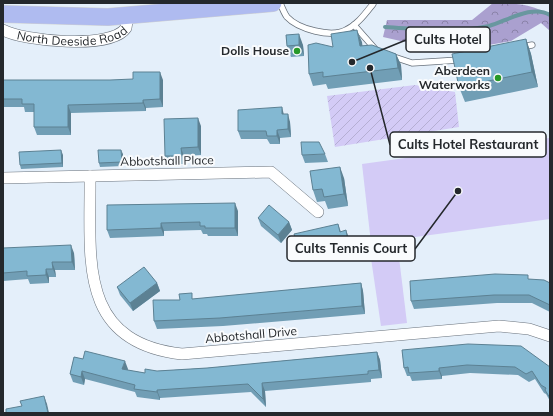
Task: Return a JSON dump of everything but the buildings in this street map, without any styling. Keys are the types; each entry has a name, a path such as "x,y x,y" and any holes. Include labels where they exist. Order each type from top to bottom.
{"main road":[{"name":"North Deeside Road","path":"3,14 100,17 250,3 273,3"}],"street":[{"name":"North Deeside Road","path":"3,30 47,40 87,42 117,36 126,28 128,15"},
{"name":"Abbotshall Place","path":"3,178 271,172 318,212"},
{"name":"Abbotshall Drive","path":"90,176 93,282 101,305 117,327 138,343 159,351 182,354 499,326 529,329 550,336"}],"lane":[{"path":"280,3 286,16 292,21 314,31 329,33 345,31 354,25 373,4 372,3"},
{"path":"354,25 378,52 412,63 465,59"},
{"path":"517,48 532,45"}],"shaded area":[{"path":"415,85 455,92 459,127 335,147 327,96"},
{"path":"549,138 550,219 371,243 362,164"},
{"path":"397,241 407,323 381,326 369,245"}],"green space":[{"path":"493,3 508,3 530,6 543,11 550,15 550,31 541,23 511,41 449,52 383,37 387,20 472,20"}],"waterway":[{"path":"385,27 463,30 489,26 528,12 543,12 550,15"}],"place":[{"name":"Dolls House","path":"297,51"},
{"name":"Cults Hotel","path":"352,62"},
{"name":"Cults Hotel Restaurant","path":"370,68"},
{"name":"Aberdeen Waterworks","path":"498,78"},
{"name":"Cults Tennis Court","path":"458,191"}]}
